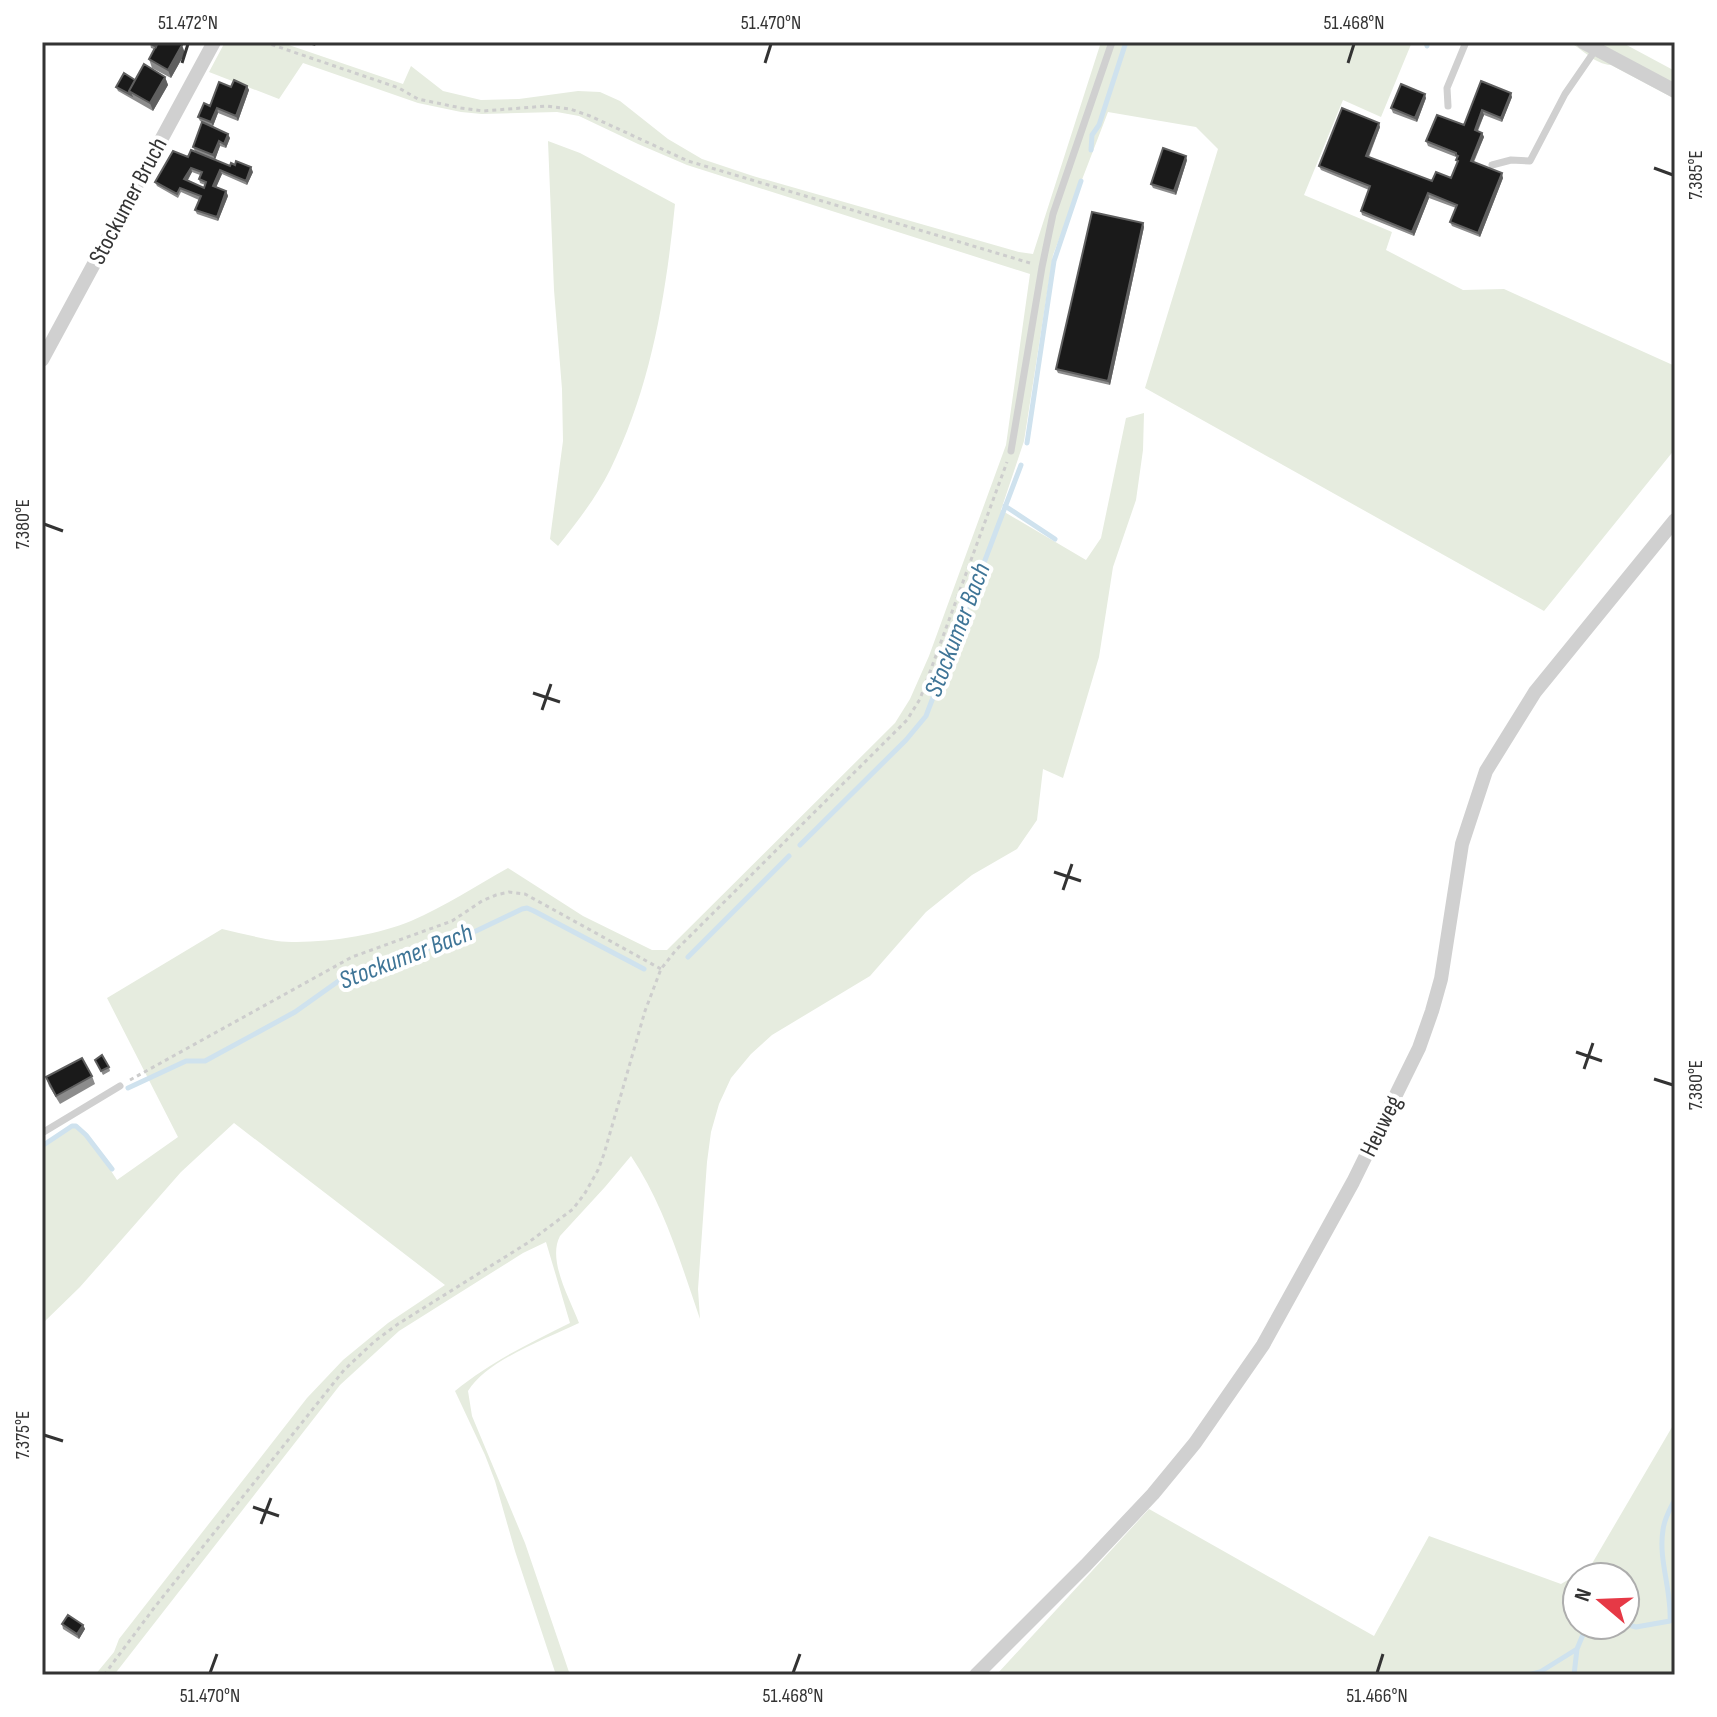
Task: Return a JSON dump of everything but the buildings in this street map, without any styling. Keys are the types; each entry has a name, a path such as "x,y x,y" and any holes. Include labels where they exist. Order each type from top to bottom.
{"street":[{"name":"Stockumer Bruch","path":"42,360 214,42"},
{"path":"1590,46 1675,91"},
{"name":"Heuweg","path":"976,1675 1153,1494 1195,1443 1263,1345 1353,1182 1419,1048 1441,979 1462,844 1486,771 1535,692 1675,520"}],"lane":[{"path":"1011,451 1053,214 1112,42"},
{"path":"1448,106 1447,88 1466,42"},
{"path":"1492,165 1511,160 1530,161 1590,46"},
{"path":"42,1133 120,1086"}],"path":[{"path":"264,42 399,88 418,99 483,111 547,106 570,109 688,161 1042,267"},
{"path":"104,1675 344,1370 398,1324 529,1242 573,1209 585,1193 604,1154 641,1023 661,969 676,950 907,720 920,699 1011,451"},
{"path":"120,1086 352,957 452,921 482,901 509,892 525,894 661,969"}],"shaded area":[{"path":"225,42 280,42 403,84 411,66 443,91 481,100 519,99 578,91 600,92 620,101 668,139 702,159 1033,254 1101,42 1412,42 1381,117 1343,100 1304,195 1392,232 1386,250 1463,290 1504,289 1675,366 1675,449 1544,611 1145,388 1218,149 1196,127 1108,112 1053,255 1024,441 1001,510 1086,560 1101,538 1126,418 1144,413 1136,500 1113,567 1099,657 1063,778 1043,769 1037,820 1017,849 972,875 926,912 870,976 772,1035 731,1078 711,1132 707,1162 698,1289 700,1319 662,1215 631,1156 560,1236 556,1256 558,1268 579,1323 503,1360 468,1391 472,1416 525,1543 570,1675 556,1675 495,1481 455,1391 497,1362 570,1323 546,1242 523,1253 399,1331 340,1385 114,1675 95,1675 114,1652 119,1639 307,1398 343,1360 388,1323 445,1285 234,1123 181,1172 80,1287 42,1324 42,1144 71,1125 88,1136 117,1180 178,1137 107,998 222,929 292,942 363,935 411,921 508,868 583,916 652,950 667,950 895,723 910,699 929,656 1006,445 1030,274 687,165 579,116 557,112 461,112 418,103 303,63 279,99 209,72"},
{"path":"1569,42 1621,42 1675,71 1675,99 1594,59"},
{"path":"548,141 580,153 675,204 661,306 636,406 605,480 558,546 550,539 563,441 562,389 554,290"},
{"path":"1675,1422 1675,1675 998,1673 1149,1509 1374,1636 1429,1536 1561,1584 1561,1641 1641,1641 1641,1561 1594,1561"}],"waterway":[{"name":"Stockumer Bach","path":"1091,150 1092,135 1099,125 1126,42"},
{"path":"1426,42 1427,46"},
{"name":"Stockumer Bach","path":"1027,443 1054,261 1081,181"},
{"name":"Stockumer Bach","path":"800,845 906,740 926,716 1021,465"},
{"path":"1005,506 1055,539"},
{"name":"Stockumer Bach","path":"688,957 789,856"},
{"name":"Stockumer Bach","path":"128,1088 186,1061 205,1061 295,1012 347,975 385,965 476,931 522,909 534,911 644,969"},
{"path":"42,1146 76,1126 112,1169"},
{"path":"1641,1626 1670,1621 1662,1541 1665,1522 1675,1499"},
{"path":"1528,1675 1540,1672 1577,1649 1580,1641"},
{"path":"1574,1675 1577,1649"}]}
